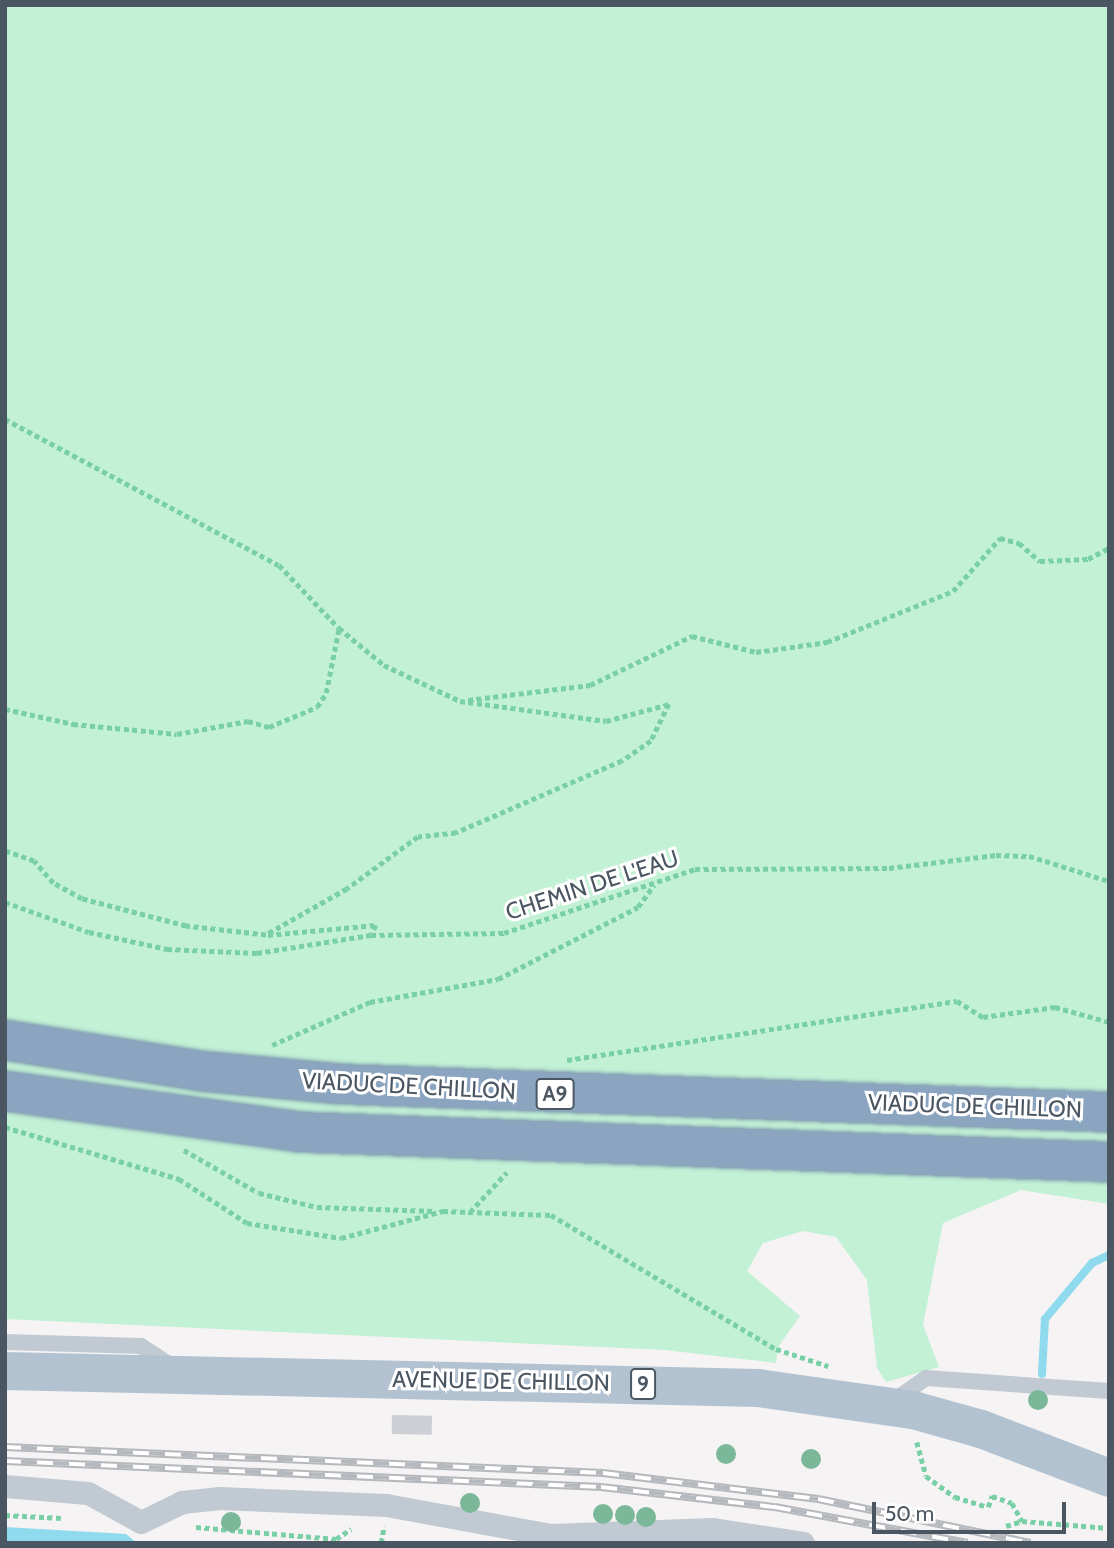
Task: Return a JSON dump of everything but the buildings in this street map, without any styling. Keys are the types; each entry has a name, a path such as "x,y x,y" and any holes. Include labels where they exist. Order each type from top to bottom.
{"highway":[{"name":"VIADUC DE CHILLON","path":"5,1040 200,1071 340,1084 1109,1112"},
{"name":"A9","path":"5,1091 299,1132 1109,1162"}],"main road":[{"name":"AVENUE DE CHILLON","path":"5,1371 758,1388 874,1402 981,1429 1109,1478"}],"street":[{"path":"5,1486 88,1493 141,1522 182,1502 218,1498 387,1505 551,1535 713,1529 803,1543"}],"lane":[{"path":"5,1342 141,1346 183,1374"},
{"path":"874,1402 926,1378 1109,1391"}],"path":[{"path":"5,419 279,565 339,628 384,665 460,701 606,721 669,704 651,741 622,761 456,833 418,837 347,889 265,935"},
{"path":"460,701 590,685 692,636 756,652 827,642 953,591 1000,538 1019,542 1040,561 1088,559 1109,548"},
{"path":"5,709 177,734 247,721 269,727 317,707 339,628"},
{"path":"5,851 34,861 53,883 82,899 186,926 265,935 376,925 372,935"},
{"name":"CHEMIN DE L'EAU","path":"5,902 89,932 167,949 257,953 372,935 504,933 654,885 695,869 889,868 996,855 1029,856 1109,881"},
{"path":"264,1049 370,1003 498,979 638,906 654,885"},
{"path":"564,1067 570,1055 957,1001 983,1017 1055,1007 1109,1022"},
{"path":"5,1127 179,1179 247,1223 341,1238 443,1211"},
{"path":"171,1143 270,1196 317,1207 551,1215 776,1349 824,1362 874,1402"},
{"path":"469,1212 514,1165"},
{"path":"928,1477 966,1500 988,1507 992,1496 1012,1503 1022,1521"},
{"path":"1006,1526 1022,1521 1109,1528"}],"green space":[{"path":"5,5 1109,5 1109,1204 1021,1190 943,1223 923,1325 939,1367 886,1382 877,1368 867,1280 836,1237 803,1231 763,1243 747,1271 800,1316 778,1347 776,1363 665,1350 5,1319"}],"water":[{"path":"5,1527 126,1534 137,1543 5,1543"}],"waterway":[{"path":"1042,1374 1045,1319 1092,1263 1109,1255"}],"railway":[{"path":"5,1447 603,1473 818,1499 1031,1543"},
{"path":"5,1461 601,1487 775,1507 968,1543"}]}
